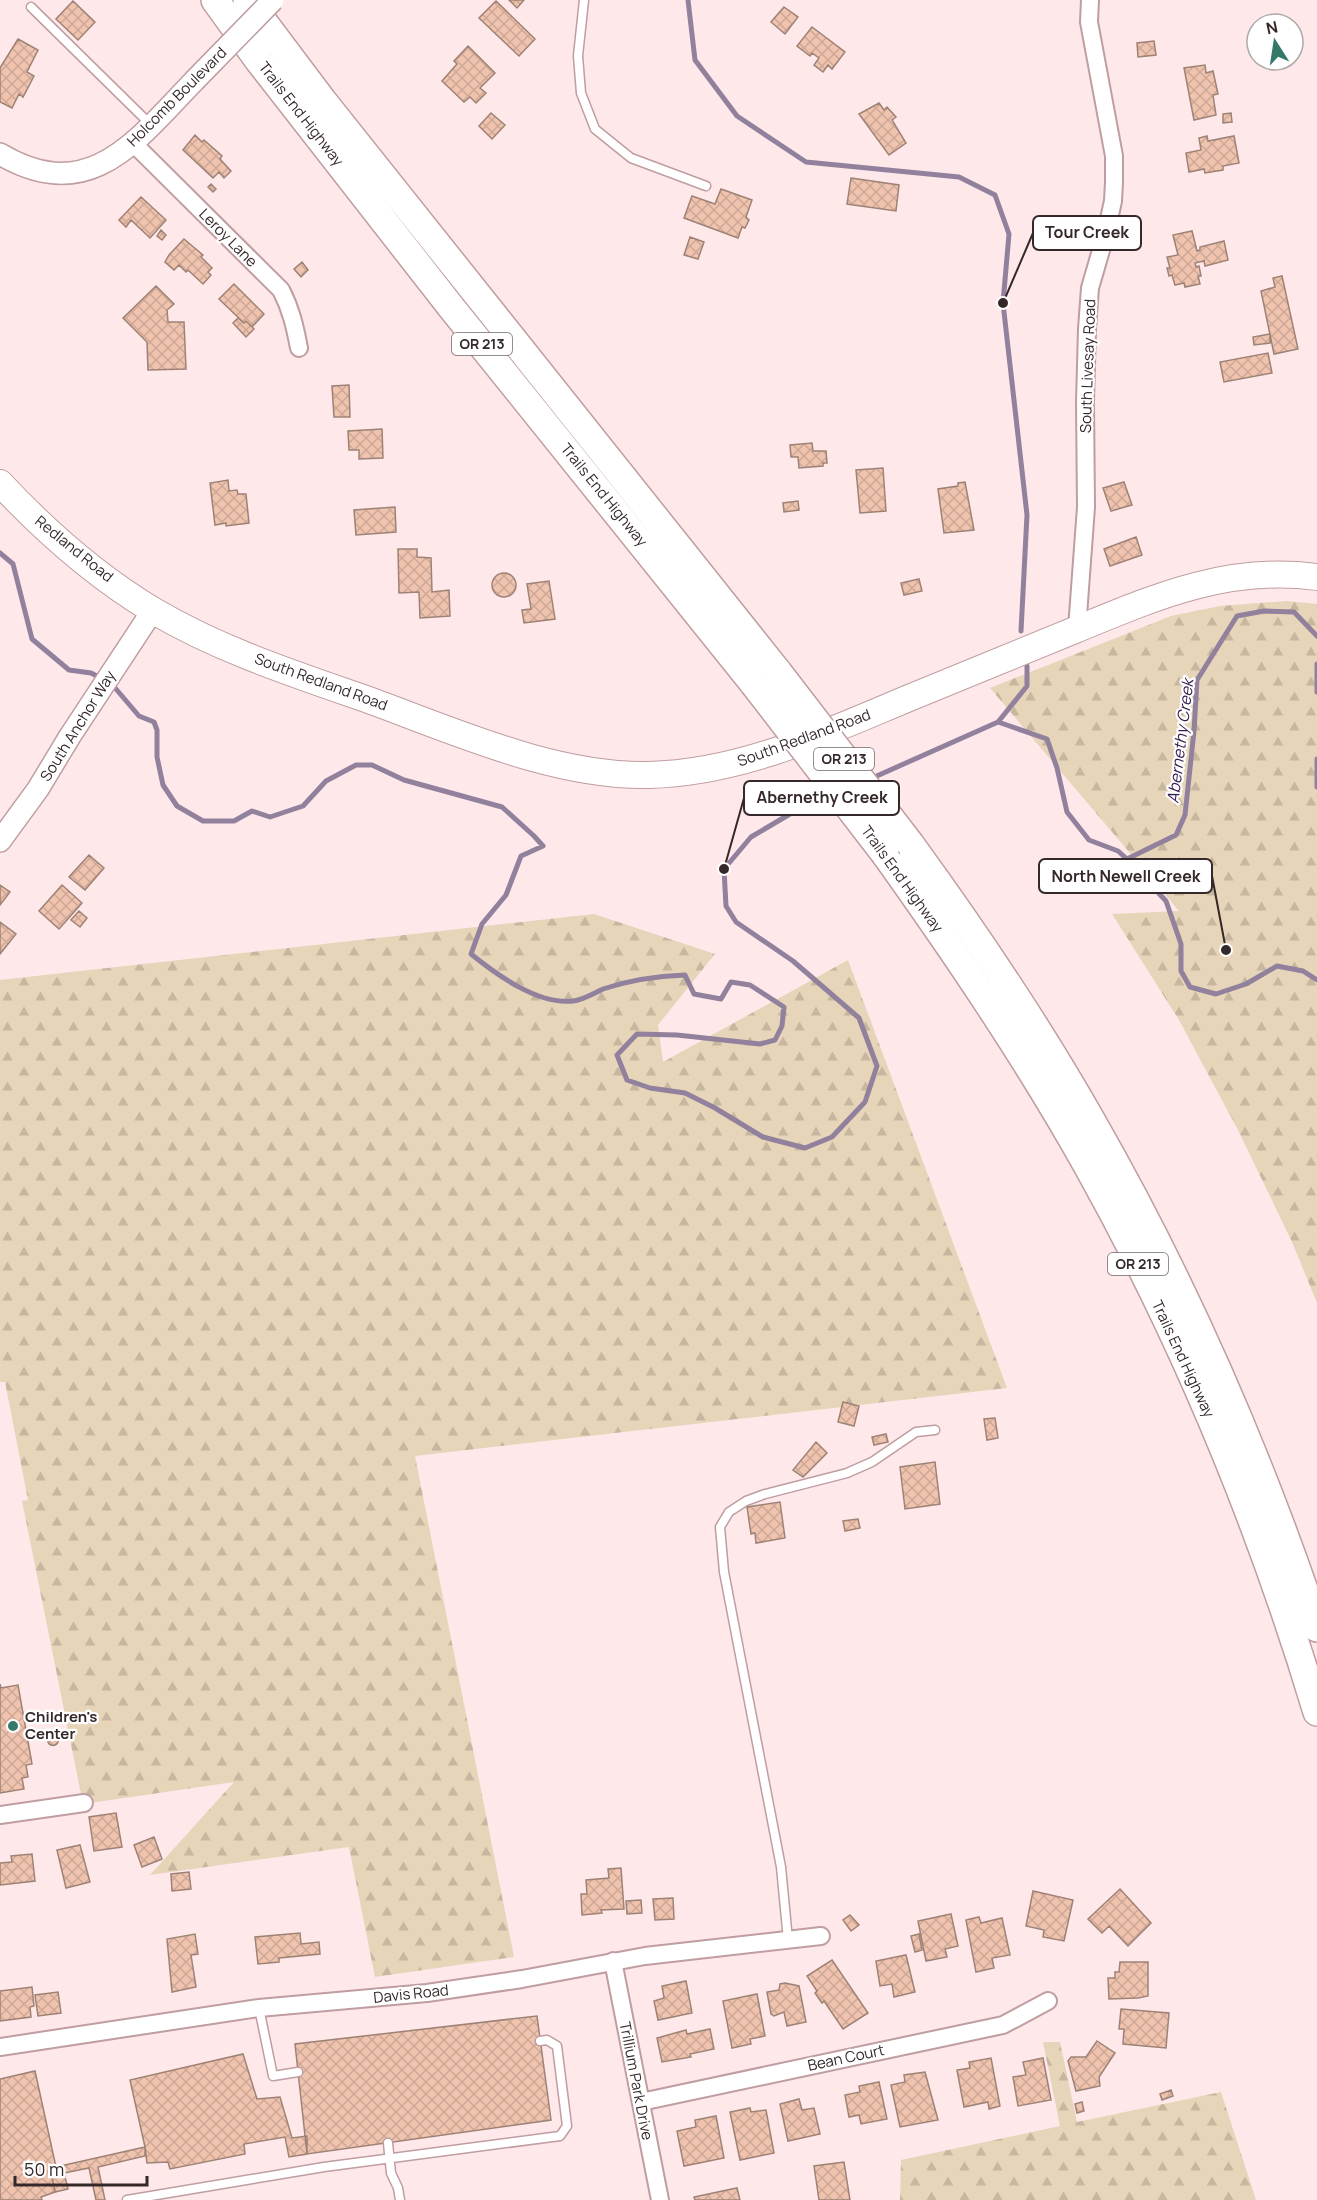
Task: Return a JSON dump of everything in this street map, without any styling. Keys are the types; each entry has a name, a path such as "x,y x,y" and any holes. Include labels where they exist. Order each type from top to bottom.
{"highway":[{"name":"Trails End Highway","path":"215,0 259,61 444,297 754,684 885,854 949,943 1001,1023 1056,1111 1119,1224 1173,1335 1221,1444 1259,1539 1317,1712"},
{"name":"Trails End Highway","path":"247,0 323,101 778,672 974,933 1090,1118 1151,1230 1219,1371 1256,1459 1317,1628"}],"main road":[{"name":"Redland Road","path":"0,483 64,544 104,576 153,610"},
{"name":"South Redland Road","path":"153,610 223,645 268,663 505,749 576,768 633,775 706,770 771,753 847,724 1134,604 1185,587 1250,575 1317,577"}],"street":[{"name":"Holcomb Boulevard","path":"0,154 31,170 54,174 71,174 104,164 133,143 273,0"},
{"name":"South Livesay Road","path":"1077,629 1086,507 1085,402 1090,288 1106,233 1113,201 1114,182 1114,156 1089,22 1090,0"},
{"name":"Leroy Lane","path":"133,143 281,290 295,324 299,348"},
{"name":"South Anchor Way","path":"0,841 38,789 153,610"},
{"path":"0,1815 84,1803"},
{"name":"Davis Road","path":"0,2047 259,2008 427,1993 522,1979 613,1961 822,1936"},
{"name":"Trillium Park Drive","path":"613,1961 660,2200"},
{"name":"Bean Court","path":"641,2102 1003,2025 1048,2001"}],"lane":[{"path":"584,0 578,56 581,93 595,129 631,158 706,186"},
{"path":"31,6 151,125"},
{"path":"788,1941 782,1868 728,1594 720,1527 729,1512 746,1501 847,1473 872,1462 916,1432 934,1430"},
{"path":"259,2008 273,2076 298,2072"},
{"path":"127,2200 216,2184 560,2136 567,2126 557,2046 547,2040 540,2041"},
{"path":"388,2143 391,2173 398,2188 400,2200"}],"green space":[{"path":"1287,601 1317,604 1317,1303 1292,1242 1238,1130 1179,1020 1112,914 1179,911 990,688 1171,616 1220,606"},
{"path":"594,914 715,954 658,1025 663,1062 848,960 1007,1388 415,1456 514,1957 375,1977 349,1847 150,1875 234,1782 83,1804 22,1501 28,1500 5,1382 0,1382 0,980"},
{"path":"1043,2042 1060,2042 1077,2122 1221,2092 1256,2200 900,2200 901,2160 1060,2126"}],"building":[{"path":"509,0 524,0 517,8"},
{"path":"73,1 95,22 78,40 56,19"},
{"path":"496,1 535,39 519,56 479,18"},
{"path":"784,7 798,17 785,34 771,22"},
{"path":"812,27 845,52 832,69 828,65 823,72 814,65 819,58 812,53 810,56 797,46"},
{"path":"18,39 38,50 27,72 34,76 23,97 19,94 12,108 0,102 0,68"},
{"path":"1154,41 1156,55 1138,57 1137,43"},
{"path":"468,46 495,73 480,88 486,93 476,103 470,97 464,102 442,81 457,64 454,61"},
{"path":"1205,65 1206,73 1213,71 1218,94 1213,95 1216,115 1194,120 1184,68"},
{"path":"879,103 884,110 887,107 896,117 892,120 906,143 889,155 859,114"},
{"path":"491,113 505,125 492,139 479,126"},
{"path":"1231,113 1232,122 1223,123 1223,114"},
{"path":"195,135 222,156 220,159 231,171 224,178 219,172 213,178 183,150"},
{"path":"1207,136 1208,141 1234,136 1239,163 1223,166 1223,170 1205,173 1204,169 1189,172 1186,153 1201,150 1199,138"},
{"path":"851,178 899,185 896,211 847,204"},
{"path":"211,184 216,189 213,192 208,187"},
{"path":"721,189 752,200 746,217 749,220 745,228 742,227 738,238 684,218 692,196 715,204"},
{"path":"141,197 166,220 150,238 131,220 126,227 119,220"},
{"path":"161,230 166,235 162,240 157,236"},
{"path":"1192,231 1197,251 1200,247 1224,241 1228,260 1205,266 1204,261 1195,263 1196,267 1199,266 1200,284 1185,287 1184,283 1175,285 1167,268 1170,268 1167,257 1178,255 1173,235"},
{"path":"690,237 704,242 698,259 684,255"},
{"path":"184,239 203,255 201,257 212,268 208,272 211,275 203,284 188,270 186,272 179,265 174,270 165,262"},
{"path":"302,262 308,270 301,277 294,269"},
{"path":"1282,276 1298,349 1274,354 1261,291 1275,287 1273,278"},
{"path":"234,284 264,314 252,327 246,321 244,323 219,299"},
{"path":"156,286 174,304 167,310 168,322 184,322 186,369 148,370 147,342 123,318"},
{"path":"238,318 244,323 246,321 254,329 246,337 233,323"},
{"path":"1270,334 1270,343 1254,345 1253,337"},
{"path":"1268,353 1272,373 1224,382 1220,362"},
{"path":"349,385 350,417 334,417 332,386"},
{"path":"382,429 383,458 359,459 359,450 349,450 348,431"},
{"path":"812,443 813,451 826,451 827,463 823,463 823,466 799,468 798,457 791,457 790,445"},
{"path":"883,468 886,511 860,513 856,470"},
{"path":"228,480 229,491 237,490 238,494 246,494 249,523 215,525 210,483"},
{"path":"965,482 974,530 944,533 938,489 958,486 958,483"},
{"path":"1124,482 1132,505 1111,511 1103,488"},
{"path":"798,501 799,510 784,512 783,503"},
{"path":"395,507 396,532 356,535 354,510"},
{"path":"1136,537 1142,555 1110,566 1104,549"},
{"path":"398,549 417,549 417,557 431,558 432,592 449,590 450,616 420,618 419,592 399,593"},
{"path":"504,573 509,574 515,580 515,590 509,596 504,597 499,596 493,590 492,585 493,580 499,574"},
{"path":"919,579 922,591 904,595 901,583"},
{"path":"549,581 555,619 524,623 522,610 531,609 527,584"},
{"path":"89,855 104,868 85,890 69,877"},
{"path":"0,885 10,892 0,905"},
{"path":"62,885 82,903 59,929 39,911"},
{"path":"79,911 87,918 80,927 71,920"},
{"path":"0,922 16,934 0,954"},
{"path":"843,1402 859,1406 854,1426 838,1422"},
{"path":"995,1418 998,1438 987,1440 984,1419"},
{"path":"886,1434 888,1442 874,1445 872,1437"},
{"path":"816,1442 827,1453 803,1477 793,1470"},
{"path":"935,1462 940,1504 905,1509 900,1467"},
{"path":"780,1502 785,1538 756,1543 755,1533 751,1534 747,1507"},
{"path":"858,1519 860,1528 845,1531 843,1521"},
{"name":"Children's Center","path":"0,1684 1,1688 18,1685 32,1764 26,1765 28,1777 22,1778 24,1789 0,1793"},
{"path":"53,1735 57,1736 57,1744 53,1745 49,1744 48,1740 49,1736"},
{"path":"116,1813 122,1847 94,1851 89,1817"},
{"path":"154,1837 162,1859 142,1867 134,1845"},
{"path":"80,1845 90,1882 66,1888 57,1850"},
{"path":"32,1854 35,1881 0,1885 0,1863 12,1862 11,1856"},
{"path":"621,1868 624,1909 601,1910 602,1913 582,1915 581,1894 587,1894 586,1880 609,1878 608,1869"},
{"path":"189,1872 191,1889 172,1891 171,1874"},
{"path":"1120,1889 1151,1923 1128,1946 1109,1926 1102,1933 1088,1919"},
{"path":"1033,1891 1073,1900 1064,1941 1043,1937 1044,1930 1026,1926"},
{"path":"673,1898 674,1919 655,1920 653,1899"},
{"path":"641,1900 642,1913 627,1914 626,1901"},
{"path":"951,1914 958,1946 945,1949 947,1957 926,1961 918,1921"},
{"path":"850,1915 859,1925 851,1931 843,1920"},
{"path":"979,1917 981,1923 1002,1918 1010,1955 992,1958 994,1968 976,1972 966,1920"},
{"path":"300,1933 301,1944 319,1942 320,1954 279,1958 279,1962 258,1964 255,1937"},
{"path":"195,1934 198,1954 191,1955 196,1987 172,1992 167,1939"},
{"path":"919,1934 922,1950 915,1952 911,1936"},
{"path":"906,1955 915,1992 894,1997 892,1984 880,1986 876,1961"},
{"path":"832,1960 868,2013 843,2029 824,2001 822,2003 815,1993 817,1991 807,1976"},
{"path":"1120,1962 1148,1962 1148,1996 1109,1999 1108,1978 1115,1978 1115,1972 1119,1972"},
{"path":"686,1981 692,2013 658,2020 654,2001 664,1998 662,1986"},
{"path":"780,1984 799,1986 806,2022 787,2026 784,2012 774,2016 771,2014 767,1992 779,1990"},
{"path":"32,1987 34,2006 30,2007 31,2017 0,2021 0,1991"},
{"path":"58,1992 61,2013 38,2016 35,1995"},
{"path":"757,1994 765,2036 750,2039 751,2044 732,2048 723,2001"},
{"path":"1121,2009 1169,2013 1166,2048 1123,2044 1124,2029 1119,2029"},
{"path":"537,2016 551,2120 307,2154 295,2044"},
{"path":"710,2029 714,2049 690,2054 691,2057 662,2062 657,2038 686,2030 687,2034"},
{"path":"1097,2041 1115,2053 1099,2077 1100,2086 1076,2091 1068,2061 1071,2057 1086,2057"},
{"path":"243,2054 257,2099 280,2097 292,2138 307,2136 307,2154 289,2157 285,2137 244,2144 245,2154 170,2169 168,2162 147,2163 130,2080"},
{"path":"991,2058 1000,2106 989,2109 988,2102 964,2107 957,2070 970,2068 969,2062"},
{"path":"1043,2058 1051,2100 1018,2106 1013,2077 1026,2075 1023,2062"},
{"path":"35,2071 56,2167 50,2167 55,2192 41,2197 42,2200 0,2200 0,2079"},
{"path":"925,2072 938,2120 900,2127 891,2085 905,2082 904,2075"},
{"path":"879,2082 887,2119 861,2124 859,2115 849,2117 845,2095 860,2092 859,2086"},
{"path":"1171,2090 1173,2096 1162,2100 1160,2094"},
{"path":"799,2099 802,2110 814,2108 820,2134 788,2141 780,2104"},
{"path":"1082,2102 1084,2111 1077,2113 1075,2104"},
{"path":"750,2108 751,2112 766,2110 774,2153 740,2160 730,2112"},
{"path":"716,2116 724,2158 684,2166 677,2131 696,2127 695,2120"},
{"path":"145,2147 145,2156 98,2167 105,2200 96,2200 89,2168 64,2173 68,2189 55,2192 50,2167"},
{"path":"844,2162 850,2200 819,2200 814,2166"},
{"path":"737,2188 740,2200 695,2200 694,2197"}],"waterway":[{"path":"688,0 695,60 737,116 806,162 959,177 995,195 1009,234 1003,303 1027,515 1021,631"},
{"name":"Abernethy Creek","path":"0,553 13,564 32,639 69,670 91,673 101,678"},
{"name":"Abernethy Creek","path":"870,779 998,722 1047,739 1057,768 1067,812 1089,840 1118,851 1127,859 1176,835 1185,815 1197,680 1237,616 1264,611 1294,612 1317,636"},
{"name":"Abernethy Creek","path":"1317,664 1317,692"},
{"path":"998,722 1027,686 1027,666"},
{"name":"Abernethy Creek","path":"110,682 139,716 154,722 157,730 157,757 163,785 177,806 203,821 234,821 252,811 270,817 303,806 326,781 356,765 372,765 404,780 502,807 543,846 521,856 506,895 482,924 471,954 519,987 560,1001 573,1001 613,986 664,976 685,975 694,994 721,999 731,982 750,985 784,1007 782,1026 775,1040 760,1044 677,1035 637,1034 617,1055 627,1080 650,1088 685,1093 763,1137 805,1148 832,1137 865,1102 877,1066 859,1018 793,961 736,922 726,906 724,869 751,837 790,814 832,796"},
{"name":"Abernethy Creek","path":"1317,759 1317,787"},
{"path":"1127,859 1166,901 1181,944 1181,971 1190,987 1216,994 1246,984 1277,966 1303,971 1317,980"}],"place":[{"name":"Tour Creek","path":"1003,303"},
{"name":"Abernethy Creek","path":"724,869"},
{"name":"North Newell Creek","path":"1226,950"},
{"name":"Children's Center","path":"13,1726"}]}
